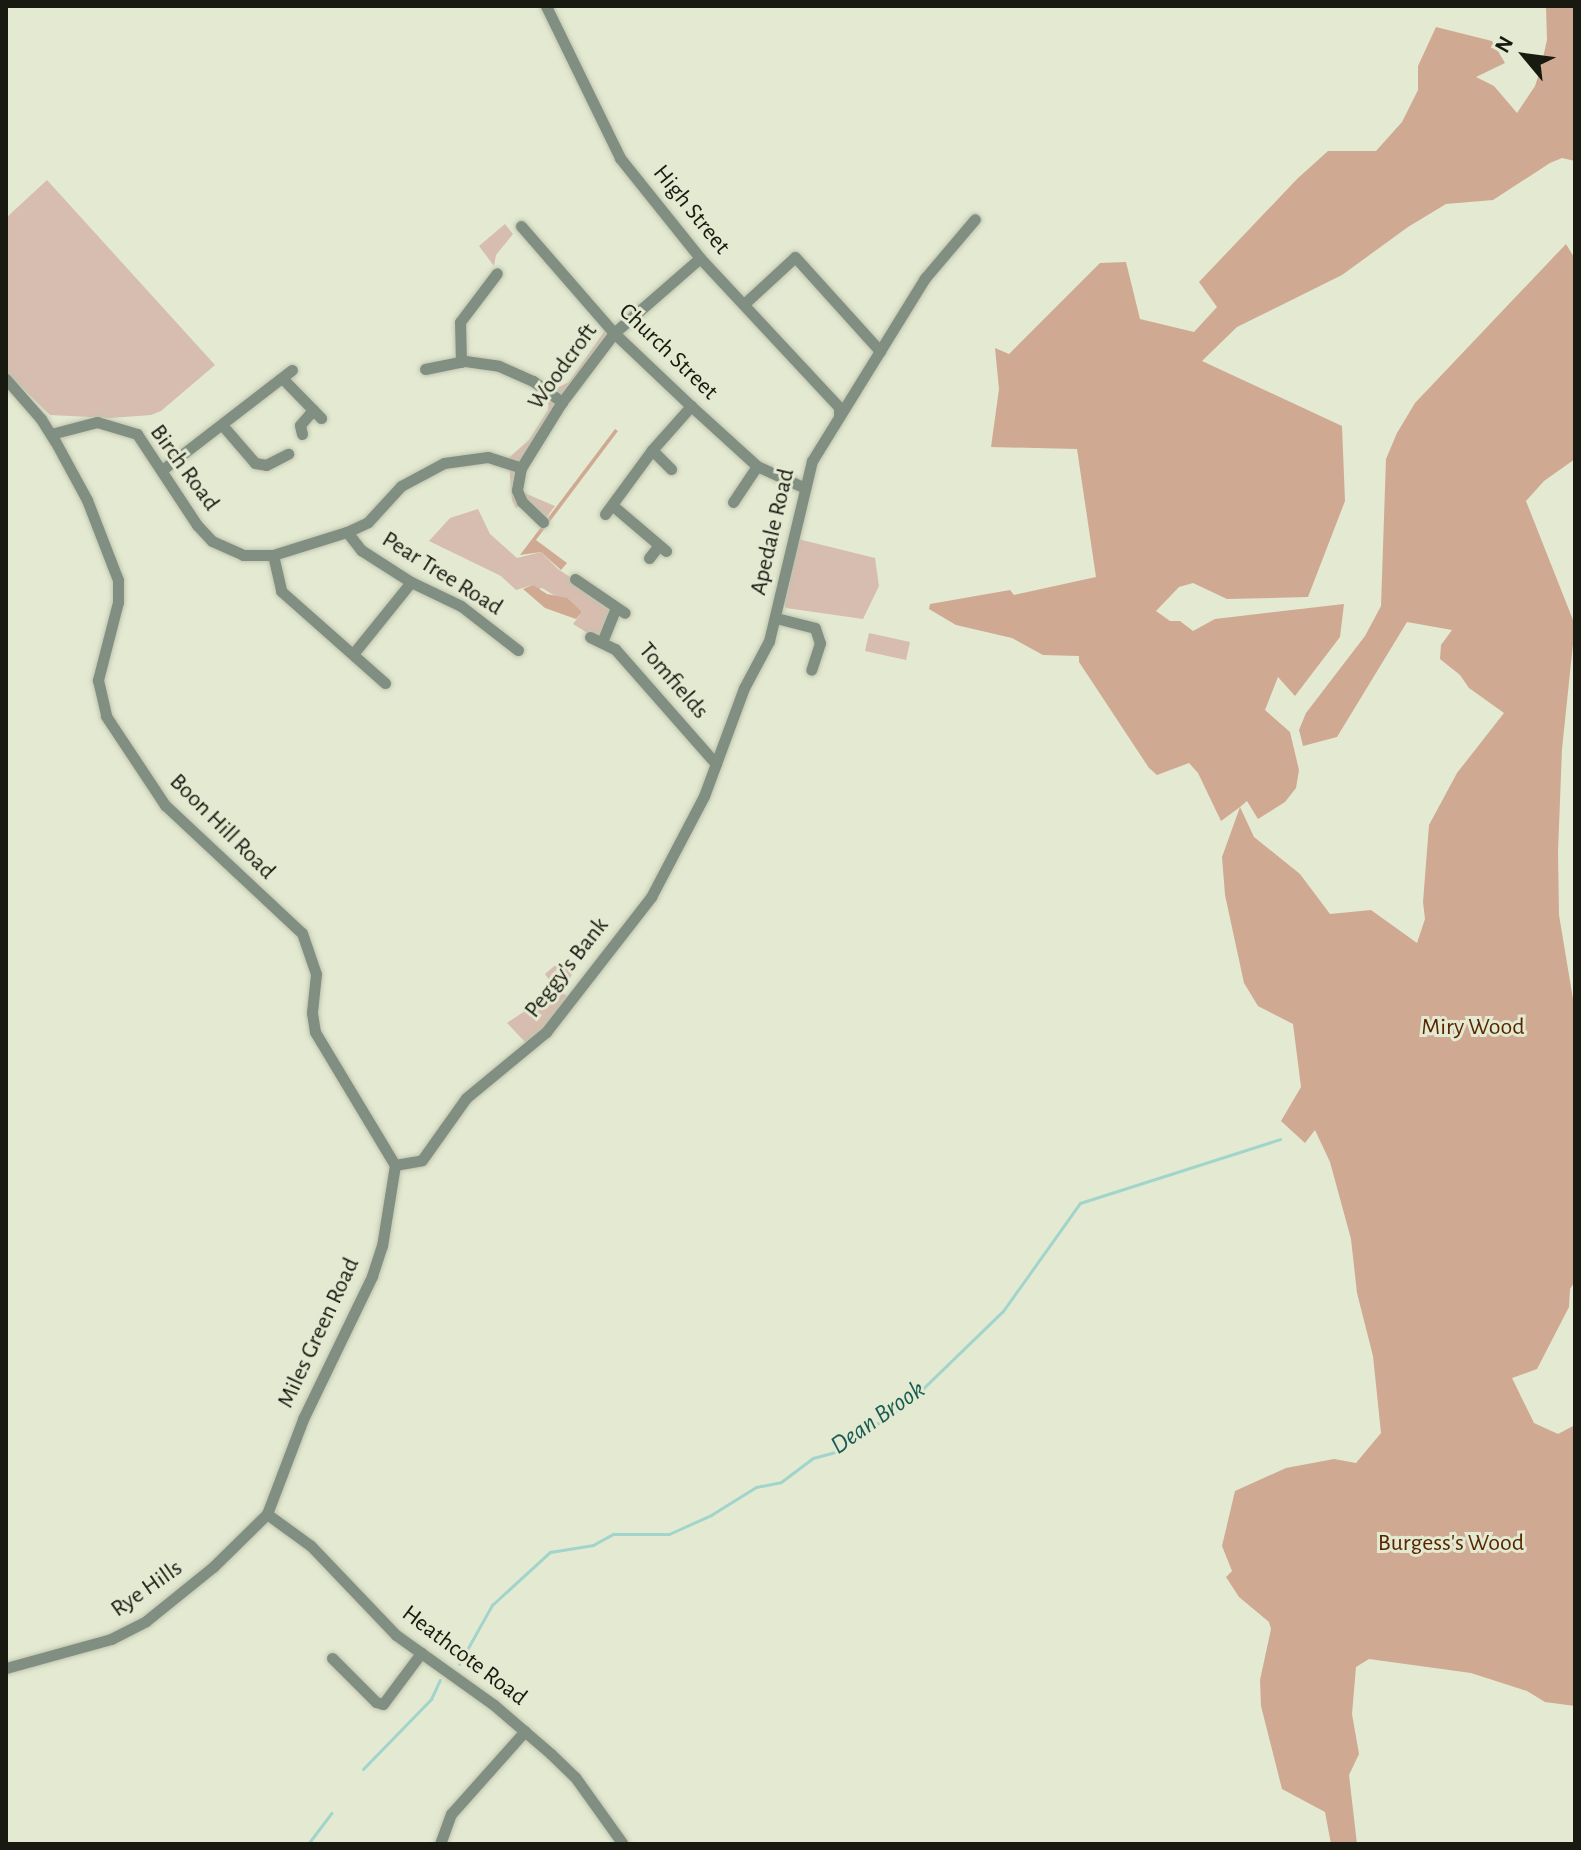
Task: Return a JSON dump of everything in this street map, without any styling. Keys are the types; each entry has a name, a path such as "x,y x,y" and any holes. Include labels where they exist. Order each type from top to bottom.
{"street":[{"name":"High Street","path":"546,6 620,158 700,258 839,407 839,415"},
{"name":"Apedale Road","path":"704,796 744,688 769,641 803,487 812,461 926,277 975,219"},
{"name":"Church Street","path":"521,226 614,333 691,406 757,466 803,487"},
{"path":"744,304 795,257 880,351"},
{"name":"Woodcroft","path":"521,468 562,402 614,333 700,258"},
{"path":"461,362 460,322 497,273"},
{"path":"432,371 461,362 499,366 533,381 562,402"},
{"path":"162,470 287,374 317,414 300,425 302,434"},
{"name":"Boon Hill Road","path":"6,379 51,434 87,500 118,580 118,602 98,680 106,716 165,805 302,933 316,974 312,1013 315,1032 395,1165"},
{"path":"649,558 662,548 609,510 652,450 691,406"},
{"name":"Birch Road","path":"51,434 97,422 117,425 137,434 197,525 212,541 243,555 273,555 347,532 368,522 401,486 444,463 488,457 521,468"},
{"path":"223,426 255,463 266,465 287,457"},
{"path":"652,450 671,469"},
{"path":"733,502 757,466"},
{"path":"521,468 517,490 522,502 543,522"},
{"name":"Pear Tree Road","path":"347,532 361,550 411,582 461,606 518,650"},
{"path":"273,555 281,591 385,683"},
{"path":"575,579 620,611 602,642"},
{"path":"353,654 411,582"},
{"path":"776,618 815,628 820,643 811,670"},
{"name":"Tomfields","path":"590,637 615,649 716,764"},
{"name":"Peggy's Bank","path":"395,1165 422,1160 466,1098 546,1032 651,897 704,796"},
{"name":"Miles Green Road","path":"267,1514 303,1419 372,1276 382,1246 395,1165"},
{"name":"Rye Hills","path":"6,1668 111,1639 146,1621 217,1564 267,1514"},
{"name":"Heathcote Road","path":"267,1514 311,1546 374,1614 525,1731 575,1777 623,1844"},
{"path":"332,1658 376,1702 383,1704 421,1653"},
{"path":"440,1844 451,1814 525,1731"}],"shaded area":[{"path":"47,180 215,365 161,411 151,415 111,418 50,415 6,372 6,218"},
{"path":"505,224 513,234 496,255 494,266 479,246"},
{"path":"608,326 614,333 521,468 517,490 555,506 543,522 522,503 516,508 512,500 509,464 504,462 529,440 548,410 549,392 569,382"},
{"path":"478,509 490,534 517,558 541,552 558,569 616,608 602,642 573,624 582,612 542,588 536,590 533,585 516,590 501,576 429,541 450,518"},
{"path":"798,539 875,558 879,586 863,619 786,608 782,601"},
{"path":"869,633 910,642 906,660 865,651"},
{"path":"560,961 573,973 561,992 567,996 545,1027 526,1043 507,1023 556,990 545,974"}],"green space":[{"path":"1546,6 1575,6 1575,161 1562,158 1550,163 1493,200 1446,204 1408,227 1342,275 1237,327 1202,361 1342,426 1345,501 1308,597 1227,599 1193,583 1179,587 1156,611 1170,621 1180,621 1193,631 1215,619 1344,604 1340,637 1295,696 1278,677 1265,710 1290,732 1299,770 1296,788 1285,802 1258,819 1247,801 1221,821 1198,773 1189,763 1157,775 1149,768 1079,662 1079,656 1043,655 1012,638 956,625 929,609 930,604 1010,590 1014,595 1096,577 1077,449 991,447 999,389 995,348 1009,354 1100,263 1126,262 1140,319 1194,332 1217,307 1199,282 1297,179 1328,151 1376,151 1402,122 1418,90 1418,66 1436,27 1492,41 1505,63 1476,77 1494,86 1517,113 1535,86 1540,71 1547,40"},
{"path":"1566,244 1575,259 1575,459 1544,481 1526,501 1575,625 1562,749 1558,852 1559,915 1575,1011 1575,1281 1570,1289 1569,1307 1537,1369 1512,1378 1534,1423 1558,1434 1575,1425 1575,1706 1545,1702 1527,1691 1471,1673 1369,1659 1356,1667 1352,1714 1359,1754 1349,1775 1357,1844 1331,1844 1325,1812 1282,1789 1261,1706 1260,1680 1271,1629 1269,1622 1239,1597 1226,1577 1232,1571 1222,1546 1235,1491 1286,1468 1334,1459 1356,1463 1381,1433 1373,1356 1357,1293 1351,1239 1330,1162 1315,1130 1305,1143 1281,1121 1301,1087 1293,1024 1258,1006 1244,983 1225,895 1222,857 1240,807 1254,837 1300,874 1330,914 1371,910 1417,943 1425,919 1423,902 1429,825 1457,773 1504,713 1469,688 1460,675 1440,659 1441,645 1452,630 1407,622 1337,737 1303,746 1299,730 1306,713 1365,636 1381,606 1386,459 1397,433 1415,403"},
{"path":"615,429 618,431 536,540 567,563 561,570 541,552 520,555"},
{"path":"533,585 547,594 567,598 582,612 576,619 545,608 523,589"}],"waterway":[{"name":"Dean Brook","path":"459,1664 492,1605 550,1552 593,1545 613,1534 669,1534 711,1515 756,1487 781,1482 813,1458 835,1452 908,1403 1003,1311 1080,1203 1280,1139"},
{"name":"Dean Brook","path":"363,1769 431,1699 440,1680"},
{"name":"Dean Brook","path":"308,1844 331,1813"}],"park label":[{"name":"Miry Wood","path":"1473,1028"},
{"name":"Burgess's Wood","path":"1451,1544"}]}
